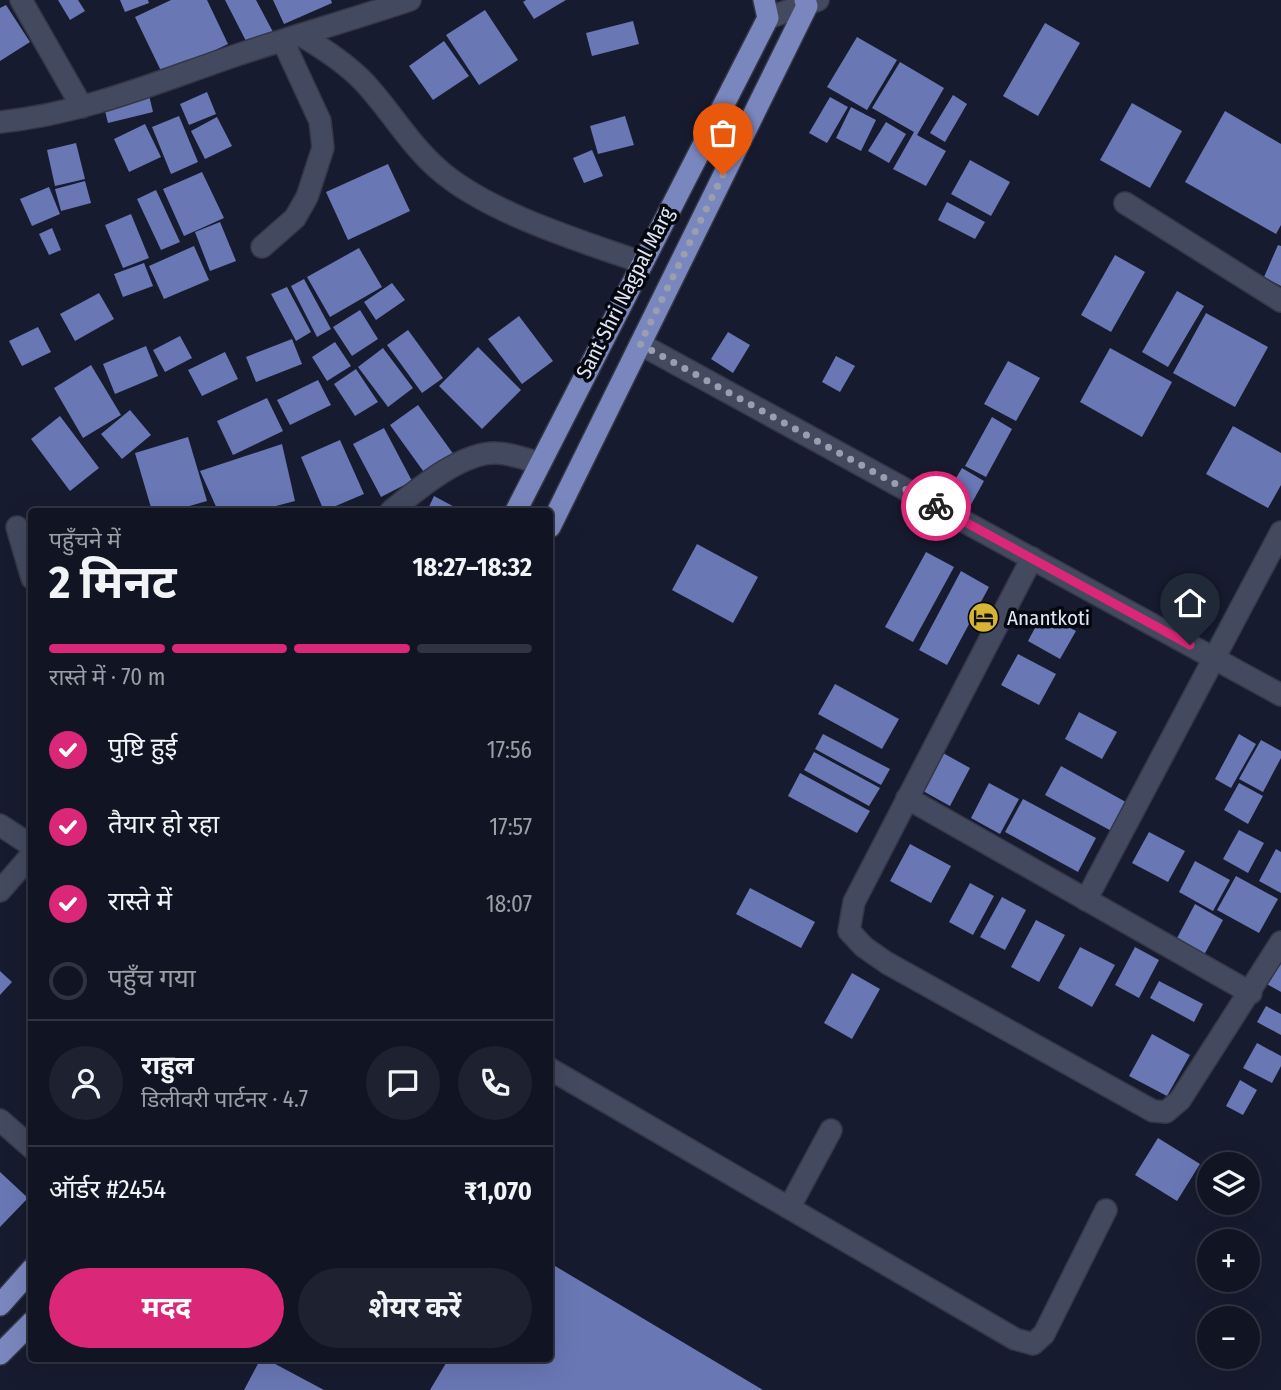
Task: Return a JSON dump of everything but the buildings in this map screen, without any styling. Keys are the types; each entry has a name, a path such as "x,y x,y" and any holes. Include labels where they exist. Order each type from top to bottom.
{"main road":[{"name":"Sant Shri Nagpal Marg","path":"553,521 810,2"},
{"name":"Sant Shri Nagpal Marg","path":"517,508 766,9"},
{"path":"0,1306 28,1274"},
{"path":"0,1354 28,1326"}],"street":[{"path":"21,0 82,107"},
{"path":"0,122 39,118 82,107 410,0"},
{"path":"766,9 810,2"},
{"path":"262,247 295,218 307,197 323,148 320,121 293,39"},
{"path":"293,39 339,59 363,81 437,169 463,189 567,235 641,262"},
{"path":"1125,203 1281,300"},
{"path":"640,344 1281,695"},
{"path":"394,508 415,490 474,456 495,453 539,463"},
{"path":"16,527 28,565"},
{"path":"1086,900 1281,532"},
{"path":"1032,558 853,902 849,931 864,947 900,970 1153,1111 1166,1112 1180,1100 1251,993 1281,942"},
{"path":"907,798 1251,993"},
{"path":"0,825 28,843"},
{"path":"0,891 28,860"},
{"path":"553,1071 1016,1339 1033,1344 1044,1334 1107,1210"},
{"path":"0,1120 28,1144"},
{"path":"789,1208 831,1130"}],"way so far":[{"path":"723,175 640,344 936,506"}],"place":[{"name":"Anantkoti","path":"984,618"}],"route":[{"path":"936,506 1190,645"}]}
